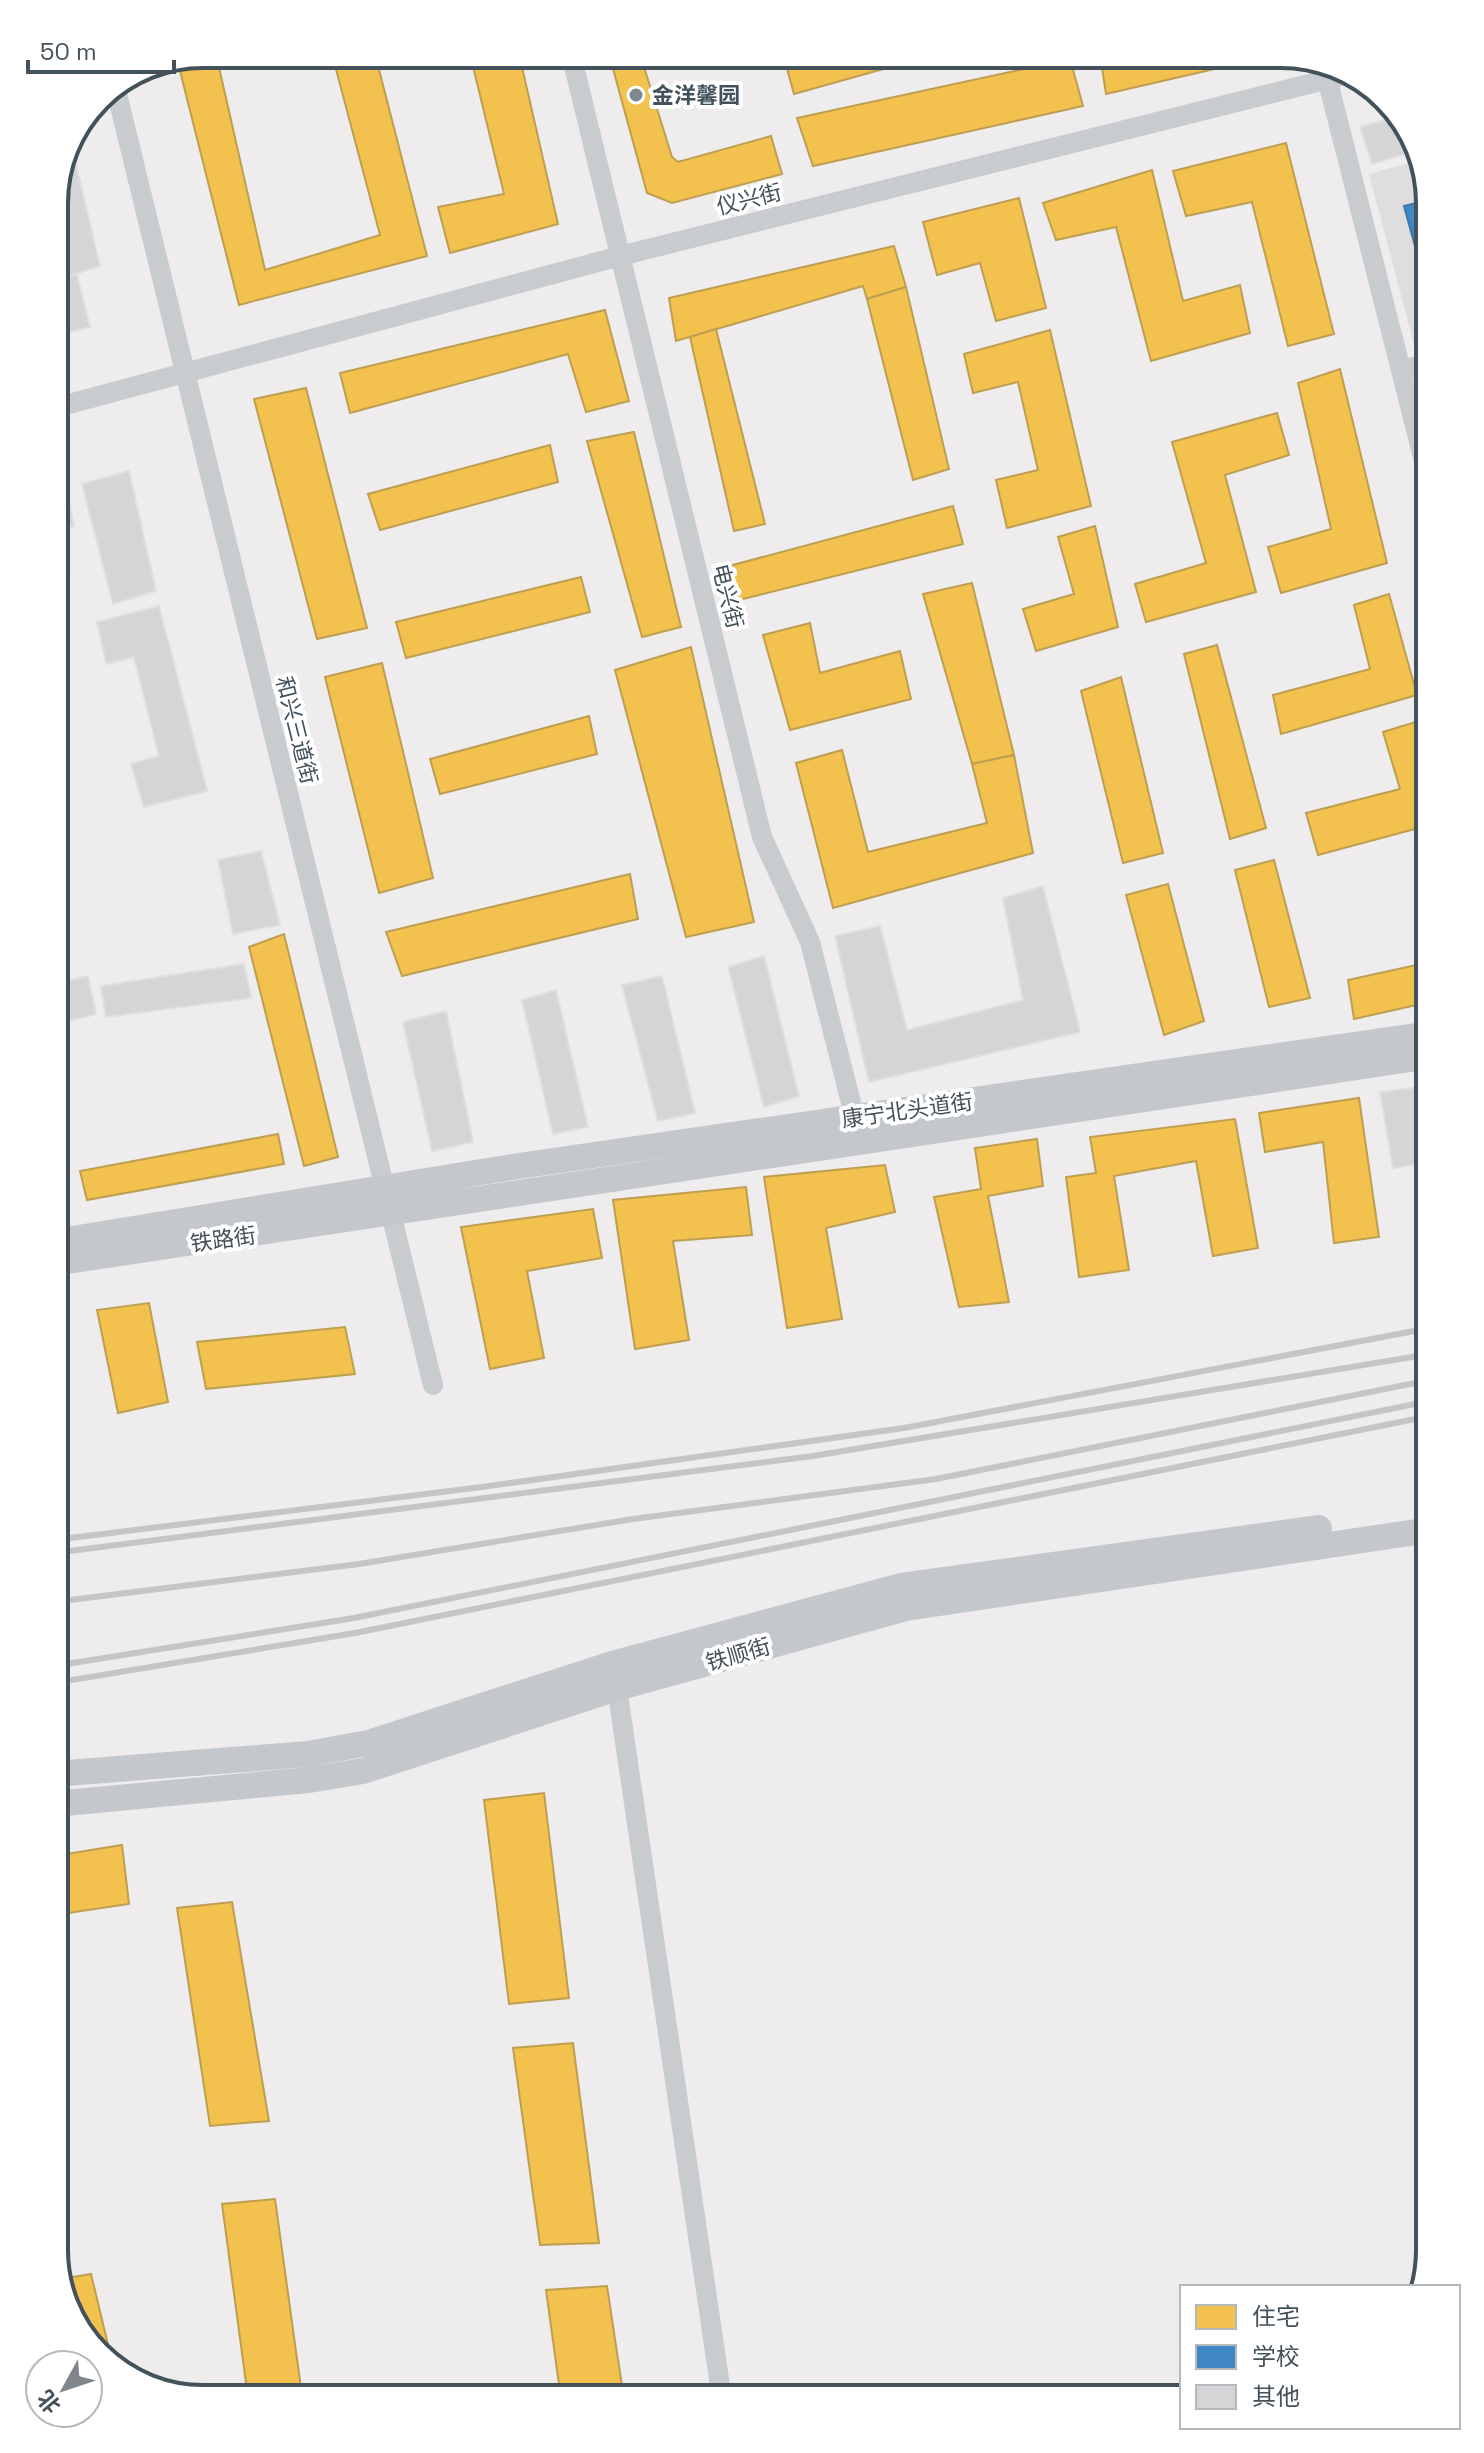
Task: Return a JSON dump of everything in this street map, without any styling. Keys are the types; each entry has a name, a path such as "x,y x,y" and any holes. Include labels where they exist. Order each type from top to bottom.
{"main road":[{"name":"康宁北头道街","path":"392,1214 858,1130 1416,1036"},
{"name":"康宁北头道街","path":"385,1189 1416,1058"},
{"name":"铁路街","path":"68,1240 385,1189"},
{"name":"铁路街","path":"68,1261 392,1214"},
{"name":"铁顺街","path":"68,1773 308,1754 368,1743 612,1664 901,1586 1416,1515"},
{"name":"铁顺街","path":"68,1803 309,1780 363,1771 617,1688 906,1608 1416,1532"}],"street":[{"name":"电兴街","path":"574,68 762,837 810,942 858,1130"},
{"name":"仪兴街","path":"68,404 620,256 1319,74"},
{"path":"1327,76 1416,429"},
{"name":"和兴三道街","path":"118,99 433,1385"},
{"path":"1401,370 1416,366"},
{"path":"617,1688 720,2385"}],"shaded area":[{"path":"1410,163 1416,203 1416,352 1369,174"}],"building: 住宅":[{"path":"219,68 265,270 380,235 336,68 379,68 427,256 239,305 180,71"},
{"path":"473,68 522,68 558,224 450,253 438,207 504,194"},
{"name":"金洋馨园","path":"613,68 644,68 672,157 678,162 771,136 782,174 672,203 647,193"},
{"path":"787,68 887,68 794,94"},
{"path":"1028,68 1072,68 1083,106 813,166 797,118"},
{"path":"1102,68 1219,68 1106,94"},
{"path":"1286,143 1334,334 1288,346 1252,202 1186,216 1173,171"},
{"path":"1152,170 1183,301 1240,285 1250,333 1151,361 1116,227 1056,240 1043,203"},
{"path":"1019,198 1046,308 996,321 980,263 937,275 923,222"},
{"path":"894,246 906,287 867,299 863,286 676,341 669,298"},
{"path":"906,287 949,469 913,480 867,299"},
{"path":"605,310 629,401 586,412 568,354 350,413 340,373"},
{"path":"716,329 765,524 734,531 690,337"},
{"path":"1050,330 1091,506 1007,528 996,480 1038,470 1018,382 973,393 964,354"},
{"path":"1340,369 1387,563 1281,593 1268,547 1331,529 1298,383"},
{"path":"306,388 367,628 317,639 254,399"},
{"path":"1277,413 1289,455 1225,475 1256,592 1146,622 1135,584 1206,563 1172,442"},
{"path":"634,432 681,627 642,637 587,441"},
{"path":"550,445 558,482 380,530 368,494"},
{"path":"953,506 963,544 739,600 729,566"},
{"path":"1095,526 1118,627 1036,651 1023,609 1074,594 1058,537"},
{"path":"581,577 590,612 406,658 396,622"},
{"path":"972,583 1014,755 972,764 923,594"},
{"path":"1389,594 1416,695 1281,734 1273,695 1370,669 1354,605"},
{"path":"810,623 820,673 900,651 911,699 790,730 763,635"},
{"path":"1217,645 1266,828 1230,839 1184,654"},
{"path":"691,647 754,922 686,937 615,670"},
{"path":"382,663 433,878 379,893 325,677"},
{"path":"1121,677 1163,853 1123,863 1081,691"},
{"path":"589,716 597,754 440,794 430,759"},
{"path":"1416,722 1416,829 1318,855 1306,813 1400,789 1383,732"},
{"path":"842,750 868,852 987,823 972,764 1014,755 1033,853 833,908 796,763"},
{"path":"1274,860 1310,998 1269,1007 1235,870"},
{"path":"630,874 638,919 402,976 386,932"},
{"path":"1168,884 1204,1021 1164,1035 1126,895"},
{"path":"284,934 338,1157 304,1166 249,947"},
{"path":"1416,965 1416,1005 1354,1019 1348,980"},
{"path":"1359,1098 1379,1237 1334,1243 1323,1142 1265,1152 1259,1113"},
{"path":"1235,1119 1258,1248 1213,1256 1196,1161 1114,1176 1129,1270 1079,1277 1066,1177 1096,1173 1090,1137"},
{"path":"278,1134 284,1164 87,1200 80,1171"},
{"path":"1037,1139 1043,1186 988,1196 1009,1302 959,1307 934,1197 981,1189 975,1148"},
{"path":"885,1165 895,1212 826,1228 842,1319 787,1328 764,1177"},
{"path":"746,1187 752,1235 673,1241 689,1340 635,1349 613,1200"},
{"path":"593,1209 602,1258 527,1271 544,1358 490,1369 461,1227"},
{"path":"149,1303 168,1402 118,1413 97,1310"},
{"path":"345,1327 355,1374 206,1389 197,1342"},
{"path":"544,1793 569,1998 509,2004 484,1800"},
{"path":"122,1845 129,1904 68,1913 68,1854"},
{"path":"232,1902 269,2121 210,2126 177,1908"},
{"path":"573,2043 599,2243 540,2245 513,2048"},
{"path":"275,2199 301,2385 246,2385 222,2204"},
{"path":"91,2274 108,2346 82,2310 71,2277"},
{"path":"607,2286 622,2385 559,2385 546,2290"}],"building: 学校":[{"path":"1416,203 1416,250 1404,206"}],"building: 其他":[{"path":"1387,120 1407,153 1372,164 1360,127"},
{"path":"75,161 100,266 68,276 68,194"},
{"path":"77,275 90,327 68,332 68,277"},
{"path":"129,471 156,591 113,604 82,484"},
{"path":"68,497 74,526 68,528"},
{"path":"159,606 207,791 144,807 131,764 159,756 134,657 106,664 97,622"},
{"path":"261,851 280,925 233,934 218,860"},
{"path":"1043,886 1080,1032 869,1082 835,936 880,926 907,1030 1023,1000 1003,898"},
{"path":"764,956 799,1096 764,1107 728,967"},
{"path":"244,964 251,998 106,1017 101,986"},
{"path":"88,976 96,1014 68,1021 68,981"},
{"path":"662,976 695,1113 658,1121 622,985"},
{"path":"556,990 588,1127 553,1134 522,1000"},
{"path":"446,1011 473,1142 432,1151 403,1022"},
{"path":"1416,1088 1416,1164 1393,1168 1380,1092"}],"railway":[{"path":"68,1538 482,1487 904,1428 1416,1331"},
{"path":"68,1551 813,1456 1416,1356"},
{"path":"68,1600 359,1564 633,1519 936,1479 1416,1383"},
{"path":"68,1664 354,1618 1416,1404"},
{"path":"68,1681 355,1633 1416,1419"}],"place":[{"name":"金洋馨园","path":"636,95"}]}
